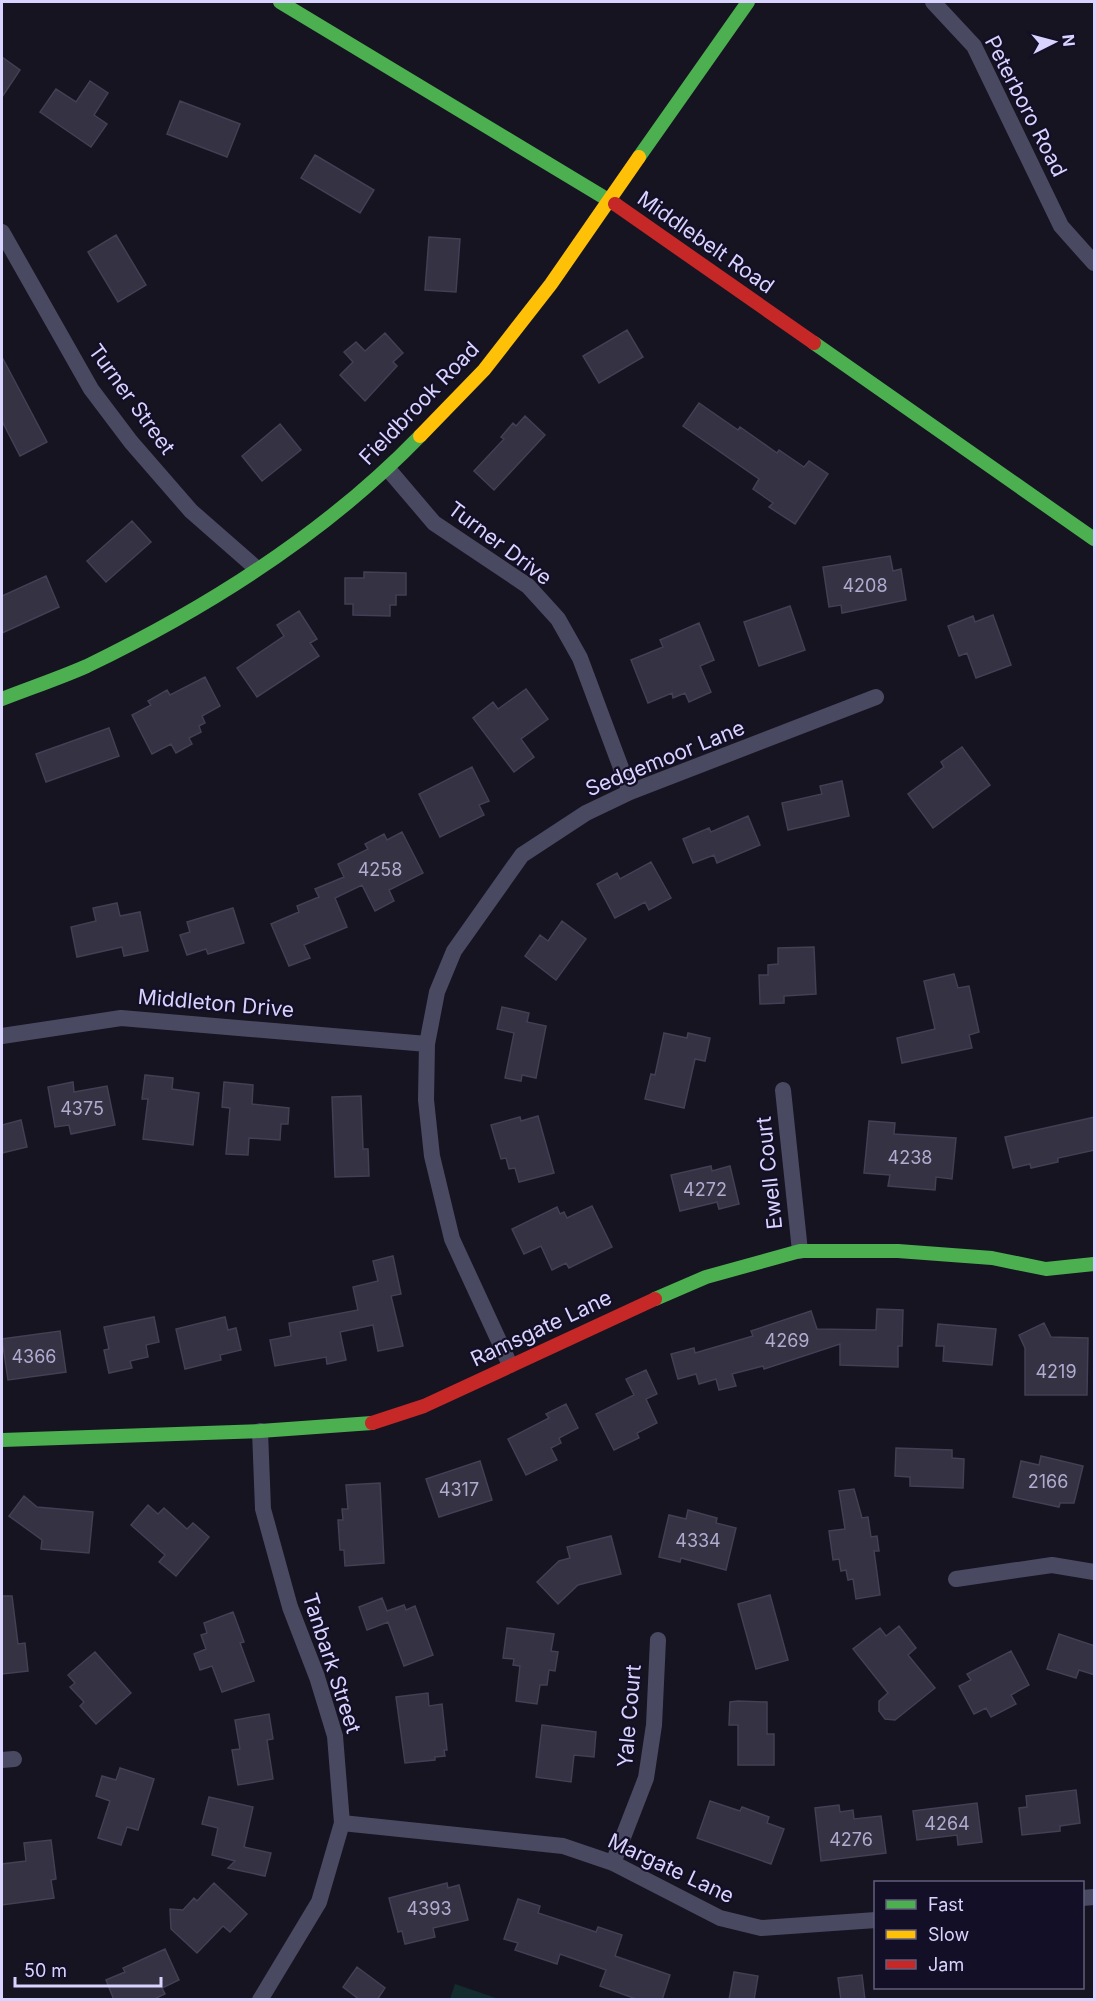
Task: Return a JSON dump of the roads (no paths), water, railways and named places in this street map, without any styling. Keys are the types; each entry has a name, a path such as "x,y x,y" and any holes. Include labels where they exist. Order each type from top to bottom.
{"street":[{"name":"Middlebelt Road","path":"280,2 611,201 1095,539"},
{"name":"Fieldbrook Road","path":"2,699 86,666 186,613 297,542 388,469 484,370 611,201 748,2"},
{"name":"Peterboro Road","path":"933,2 974,46 1061,226 1095,263"},
{"name":"Turner Street","path":"2,232 91,389 131,442 191,511 256,568"},
{"name":"Turner Drive","path":"388,469 434,523 528,586 558,619 580,658 630,792"},
{"name":"Sedgemoor Lane","path":"510,1365 452,1239 432,1156 426,1100 427,1044 437,992 454,951 522,855 586,813 630,792 876,697"},
{"name":"Middleton Drive","path":"2,1036 121,1018 427,1044"},
{"name":"Ewell Court","path":"783,1090 800,1251"},
{"name":"Ramsgate Lane","path":"2,1440 260,1431 372,1423 424,1406 706,1277 800,1251 898,1251 968,1256 1046,1269 1095,1264"},
{"name":"Tanbark Street","path":"260,1431 263,1509 290,1607 317,1677 335,1736 342,1823 319,1902 260,2000"},
{"path":"956,1579 1052,1564 1095,1572"},
{"name":"Yale Court","path":"613,1863 646,1778 654,1725 658,1640"},
{"name":"Margate Lane","path":"342,1823 563,1846 613,1863 720,1918 760,1928 874,1920"}]}
